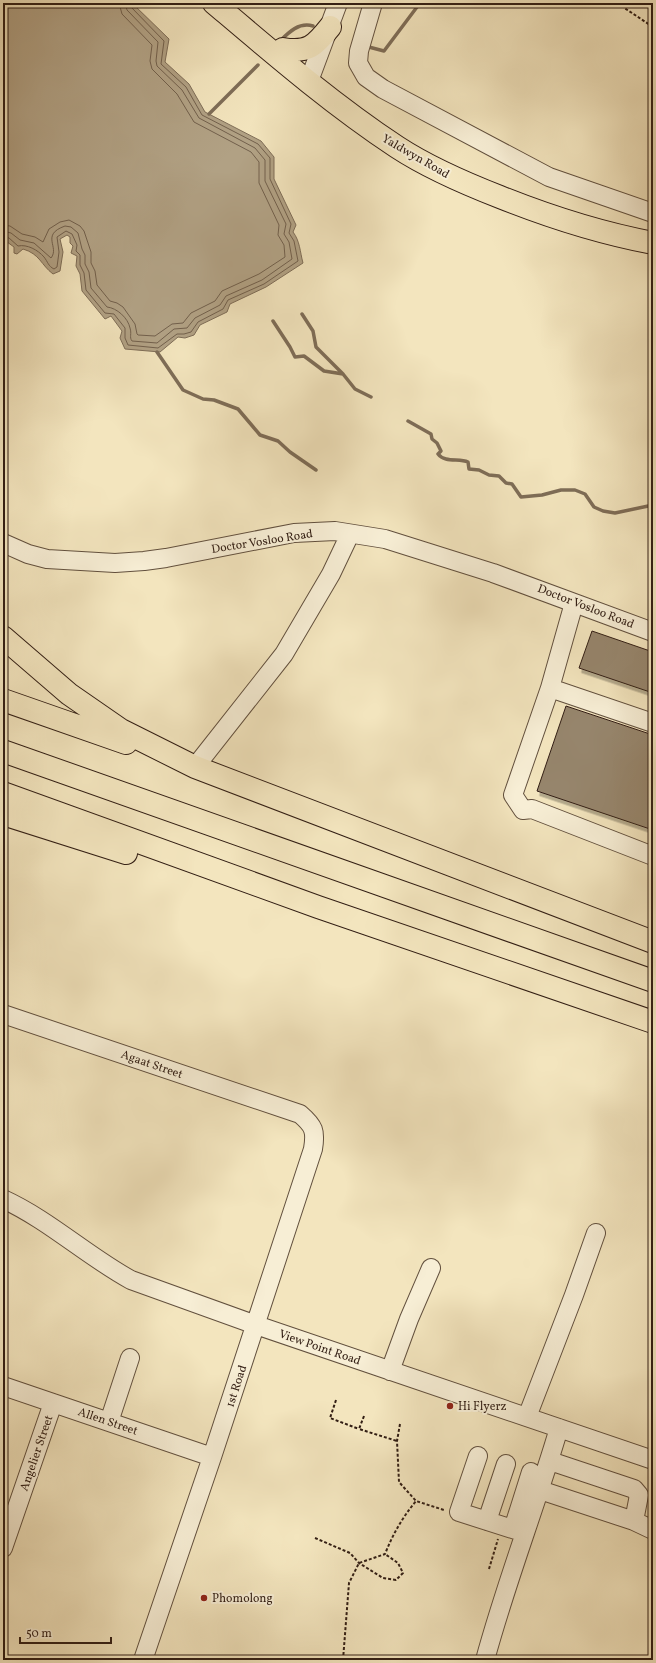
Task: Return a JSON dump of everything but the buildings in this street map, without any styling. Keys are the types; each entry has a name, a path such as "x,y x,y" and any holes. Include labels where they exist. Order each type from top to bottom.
{"main road":[{"name":"Yaldwyn Road","path":"214,3 310,77 403,139 445,163 485,183 549,209 601,225 653,236"},
{"name":"Yaldwyn Road","path":"227,3 283,50 337,105 398,147 451,177 552,217 616,236 653,243"},
{"path":"283,50 301,51 313,46 330,27"},
{"path":"3,637 69,694 121,730 195,767"},
{"path":"3,700 195,767 653,942"},
{"path":"3,751 653,981"},
{"path":"3,793 318,907 653,1022"},
{"path":"3,814 130,854 318,907"}],"street":[{"path":"310,77 338,3"},
{"path":"373,3 359,51 358,63 366,77 389,93 548,177 653,212"},
{"name":"Doctor Vosloo Road","path":"3,543 28,554 47,559 115,563 144,561 294,533 335,531 386,539 422,550 554,594 574,603 653,632"},
{"path":"195,767 284,654 331,574 350,534"},
{"path":"574,603 550,688 513,795 523,810 532,809 653,856"},
{"path":"550,688 653,723"},
{"name":"Agaat Street","path":"3,1014 300,1114"},
{"name":"1st Road","path":"142,1660 256,1325 312,1149 315,1137 313,1128 300,1114"},
{"name":"View Point Road","path":"3,1199 29,1213 112,1270 131,1280 256,1325 653,1460"},
{"path":"527,1417 596,1233"},
{"path":"390,1371 409,1318 431,1268"},
{"path":"109,1422 130,1358"},
{"name":"Allen Street","path":"3,1386 212,1457"},
{"name":"Angelier Street","path":"3,1548 53,1403"},
{"path":"507,1527 540,1490 559,1428"},
{"path":"478,1456 460,1512 507,1527"},
{"path":"550,1461 634,1489 639,1495 634,1521"},
{"path":"485,1660 496,1618 507,1527 506,1464"},
{"path":"507,1527 531,1472"},
{"path":"540,1490 634,1521 653,1530"}],"path":[{"path":"618,3 653,27"},
{"path":"336,1400 330,1418 397,1441"},
{"path":"360,1429 364,1416"},
{"path":"400,1424 397,1441 399,1482 416,1501 449,1512 460,1512"},
{"path":"343,1660 349,1583 359,1563 385,1554 401,1519 416,1501"},
{"path":"488,1569 507,1527"},
{"path":"315,1538 350,1553 359,1563 383,1578 396,1580 403,1573 398,1563 385,1554"},
{"path":"370,1660 380,1660"}],"water":[{"path":"3,3 132,3 169,39 165,62 189,84 205,112 261,141 274,157 274,179 296,225 293,232 298,243 303,263 266,287 230,304 227,312 200,325 194,335 185,338 178,337 160,352 125,349 120,338 122,331 111,316 105,319 82,291 80,274 76,266 77,256 71,253 73,246 70,243 70,237 67,235 60,239 63,252 60,271 53,274 37,257 29,251 23,249 17,254 14,253 14,247 3,239"}],"waterway":[{"path":"365,46 384,51 420,3"},
{"path":"280,41 291,31 303,25 313,26"},
{"path":"209,114 258,65"},
{"path":"302,314 313,331 316,347 343,374"},
{"path":"273,321 295,357 304,356 324,371 343,374 355,389 371,397"},
{"path":"157,352 183,390 203,399 214,400 238,409 260,435 278,441 290,452 316,470"},
{"path":"408,421 431,434 432,439 437,443 441,451 438,454 441,457 468,462 469,469 479,470 489,475 499,476 506,483 512,484 521,497 542,495 561,490 575,490 585,494 594,507 603,511 615,513 653,505"}],"place":[{"name":"Hi Flyerz","path":"450,1406"},
{"name":"Phomolong","path":"204,1598"}]}
